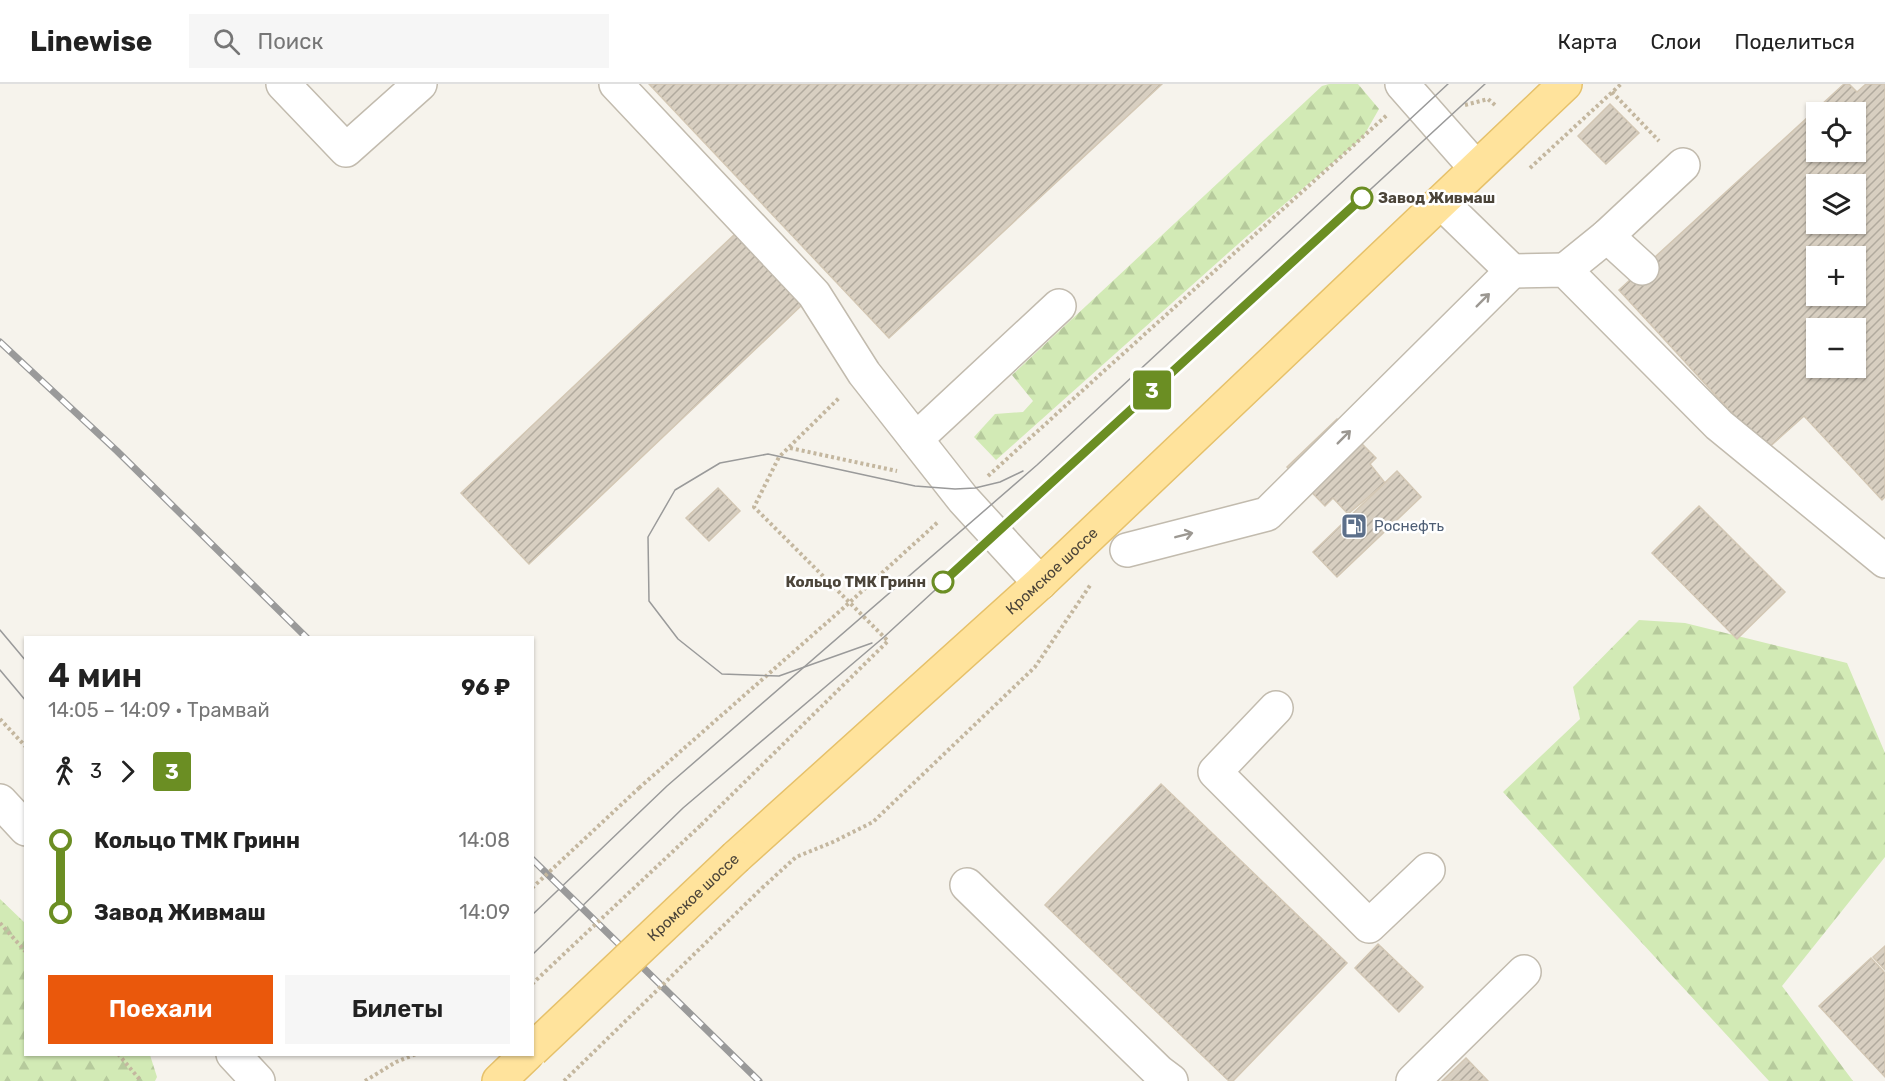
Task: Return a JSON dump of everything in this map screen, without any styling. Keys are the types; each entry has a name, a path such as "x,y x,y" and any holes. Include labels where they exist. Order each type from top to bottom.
{"main road":[{"name":"Кромское шоссе","path":"534,1048 736,858 1040,583 1565,84"}],"street":[{"path":"283,84 346,150 420,84"},
{"path":"616,84 814,294 864,373 954,487 1040,583"},
{"path":"1406,89 1476,168"},
{"path":"1127,550 1267,514 1512,271 1565,270 1607,236 1683,165"},
{"path":"1442,203 1512,271"},
{"path":"1607,236 1642,268"},
{"path":"1565,270 1719,425 1885,561"},
{"path":"916,439 1059,306"},
{"path":"1276,708 1215,772 1369,926 1428,870"},
{"path":"1,804 24,827"},
{"path":"967,885 1159,1072 1171,1081"},
{"path":"1413,1081 1524,972"},
{"path":"235,1056 258,1081"}],"path":[{"path":"534,886 639,788 849,603 954,487 1406,89"},
{"path":"1612,92 1683,165"},
{"path":"534,982 701,825 888,640 754,507 779,457 864,373"},
{"path":"789,447 911,474 954,487"},
{"path":"564,1081 762,888 796,858 873,822 1035,667 1090,584 1127,550"},
{"path":"0,719 24,745"},
{"path":"0,923 24,950"},
{"path":"120,1056 141,1081"},
{"path":"365,1081 396,1062 411,1056"}],"green space":[{"path":"1358,84 1379,109 1363,137 1246,237 996,460 974,437 995,414 1023,412 1033,401 1012,375 1322,86"},
{"path":"1639,620 1685,623 1847,663 1885,753 1885,857 1782,986 1853,1081 1769,1081 1503,792 1580,719 1573,687"},
{"path":"0,899 24,922 24,1056 150,1056 157,1077 155,1081 0,1081"}],"building":[{"path":"649,84 1162,84 889,338"},
{"path":"1844,84 1849,84 1857,92 1866,84 1885,84 1885,497 1882,500 1804,416 1766,450 1619,290 1806,119 1806,162 1866,162 1866,102 1824,102"},
{"path":"1610,104 1639,133 1606,164 1578,136"},
{"path":"736,233 803,304 529,564 461,493"},
{"path":"1337,419 1376,458 1370,464 1385,483 1348,514 1333,498 1325,506 1287,467"},
{"path":"1397,471 1421,497 1337,577 1313,552"},
{"path":"718,488 740,511 709,541 686,518"},
{"path":"1699,506 1785,592 1737,639 1652,553"},
{"path":"1161,784 1347,963 1233,1081 1229,1081 1045,905"},
{"path":"1378,944 1423,987 1399,1012 1355,968"},
{"path":"1885,946 1885,970 1873,957"},
{"path":"1871,958 1885,973 1885,1077 1819,1006"},
{"path":"1466,1058 1488,1081 1442,1081"}],"tram line":[{"path":"534,913 667,786 1037,465 1448,84"},
{"path":"534,953 683,808 884,637 1485,84"},
{"name":"3","path":"943,582 1362,198"},
{"path":"872,643 779,676 722,674 678,639 649,601 648,537 675,490 720,463 768,454 915,486 955,489 975,488 1000,482 1023,471"},
{"path":"0,630 24,659"},
{"path":"0,670 24,699"}],"railway":[{"path":"0,342 117,451 305,636"},
{"path":"534,861 759,1081"}],"place":[{"name":"Завод Живмаш","path":"1362,198"},
{"name":"Роснефть","path":"1354,526"},
{"name":"Кольцо ТМК Гринн","path":"943,582"}]}
